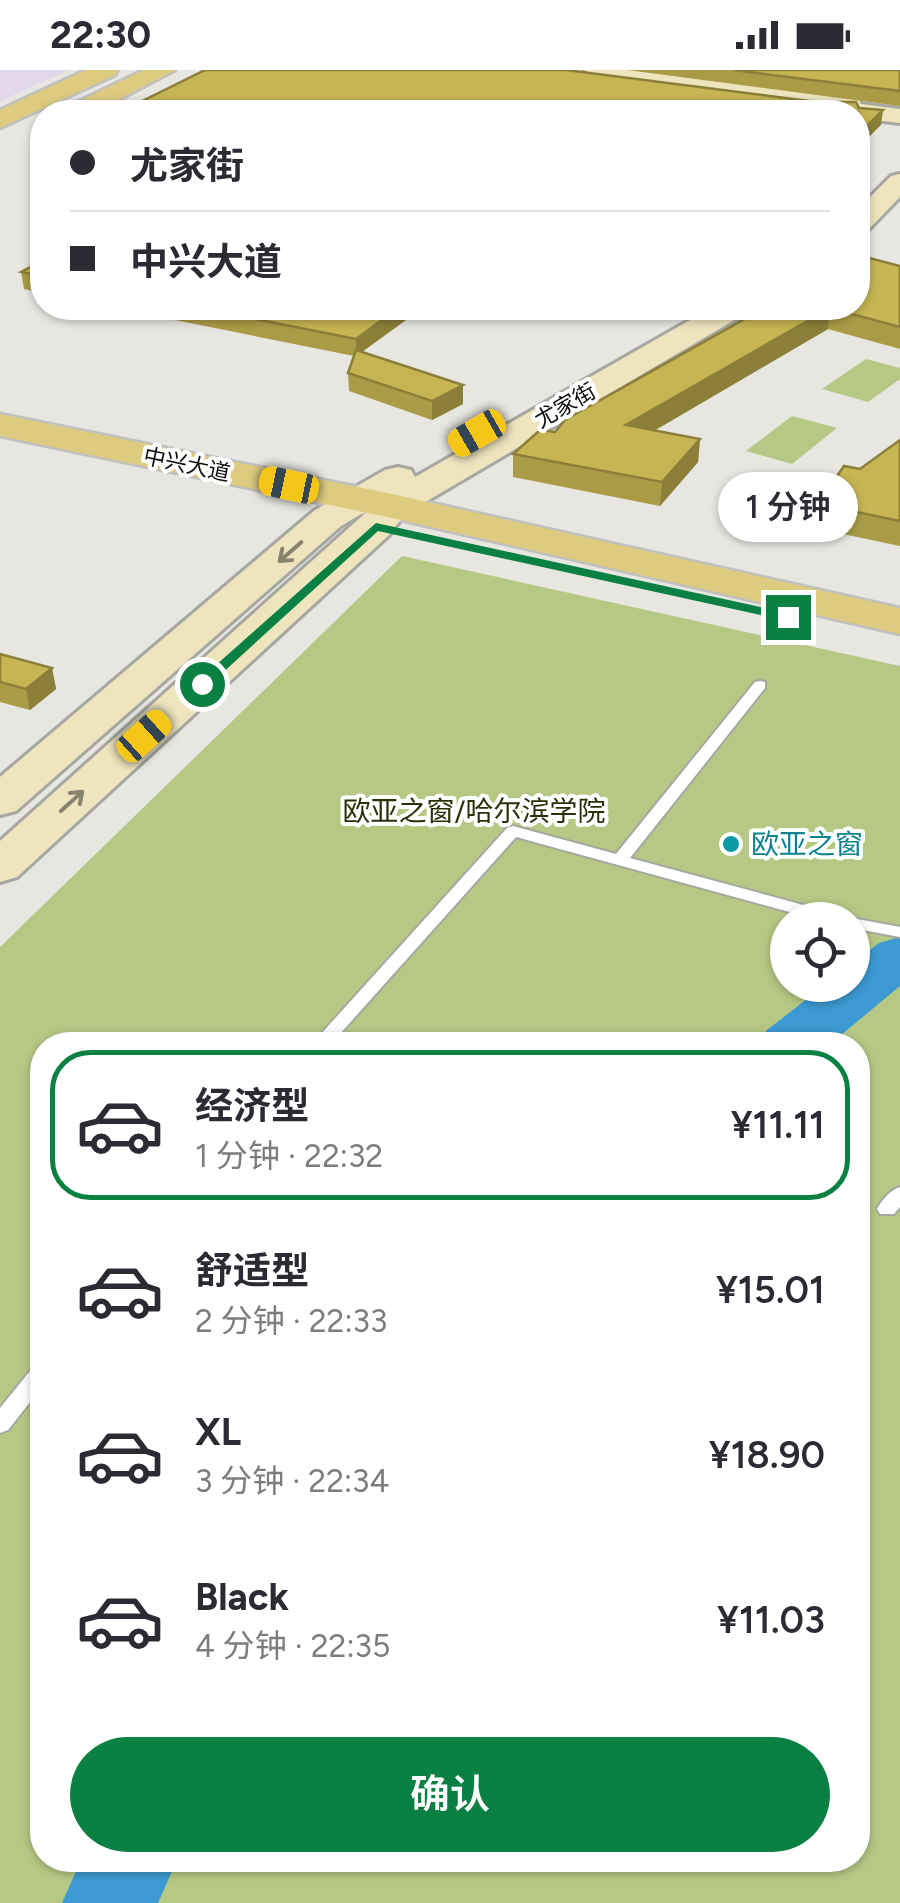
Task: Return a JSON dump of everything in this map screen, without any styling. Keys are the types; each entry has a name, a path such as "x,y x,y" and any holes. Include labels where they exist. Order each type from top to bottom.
{"main road":[{"path":"42,100 106,70"},
{"path":"100,100 163,70"},
{"path":"588,72 806,100"},
{"path":"0,120 30,106"},
{"path":"870,108 900,112"},
{"path":"0,149 30,134"},
{"path":"870,196 900,166"},
{"path":"870,212 900,182"},
{"name":"尤家街","path":"0,801 364,513 685,320"},
{"name":"尤家街","path":"0,867 364,513 710,320"},
{"name":"中兴大道","path":"0,425 900,641"},
{"name":"中兴大道","path":"0,447 364,513 900,621"}],"lane":[{"path":"618,861 760,685"},
{"path":"332,1032 513,831 770,904"},
{"path":"870,926 900,932"},
{"path":"0,1424 30,1387"}],"shaded area":[{"path":"0,70 69,70 0,101"}],"green space":[{"path":"866,359 900,368 900,379 868,402 822,389"},
{"path":"792,416 837,428 792,464 746,451"},
{"name":"欧亚之窗/哈尔滨学院","path":"402,556 900,666 900,1903 0,1903 0,947"}],"building":[{"path":"205,70 566,70 801,100 144,100"},
{"path":"733,70 900,70 900,91"},
{"path":"870,109 883,110 870,123"},
{"path":"870,258 900,266 900,327 870,319"},
{"path":"260,320 382,320 356,339"},
{"path":"743,320 809,320 626,425 700,439 662,482 513,454 540,430 555,432 565,420"},
{"path":"356,350 463,385 432,401 348,373"},
{"path":"900,440 900,521 818,504 844,466 860,469"},
{"path":"0,654 52,668 26,689 0,682"}],"waterway":[{"path":"805,1032 900,956"},
{"path":"109,1903 125,1872"}],"place":[{"name":"欧亚之窗","path":"731,844"}],"route":[{"path":"202,684 376,527 788,617"}]}
